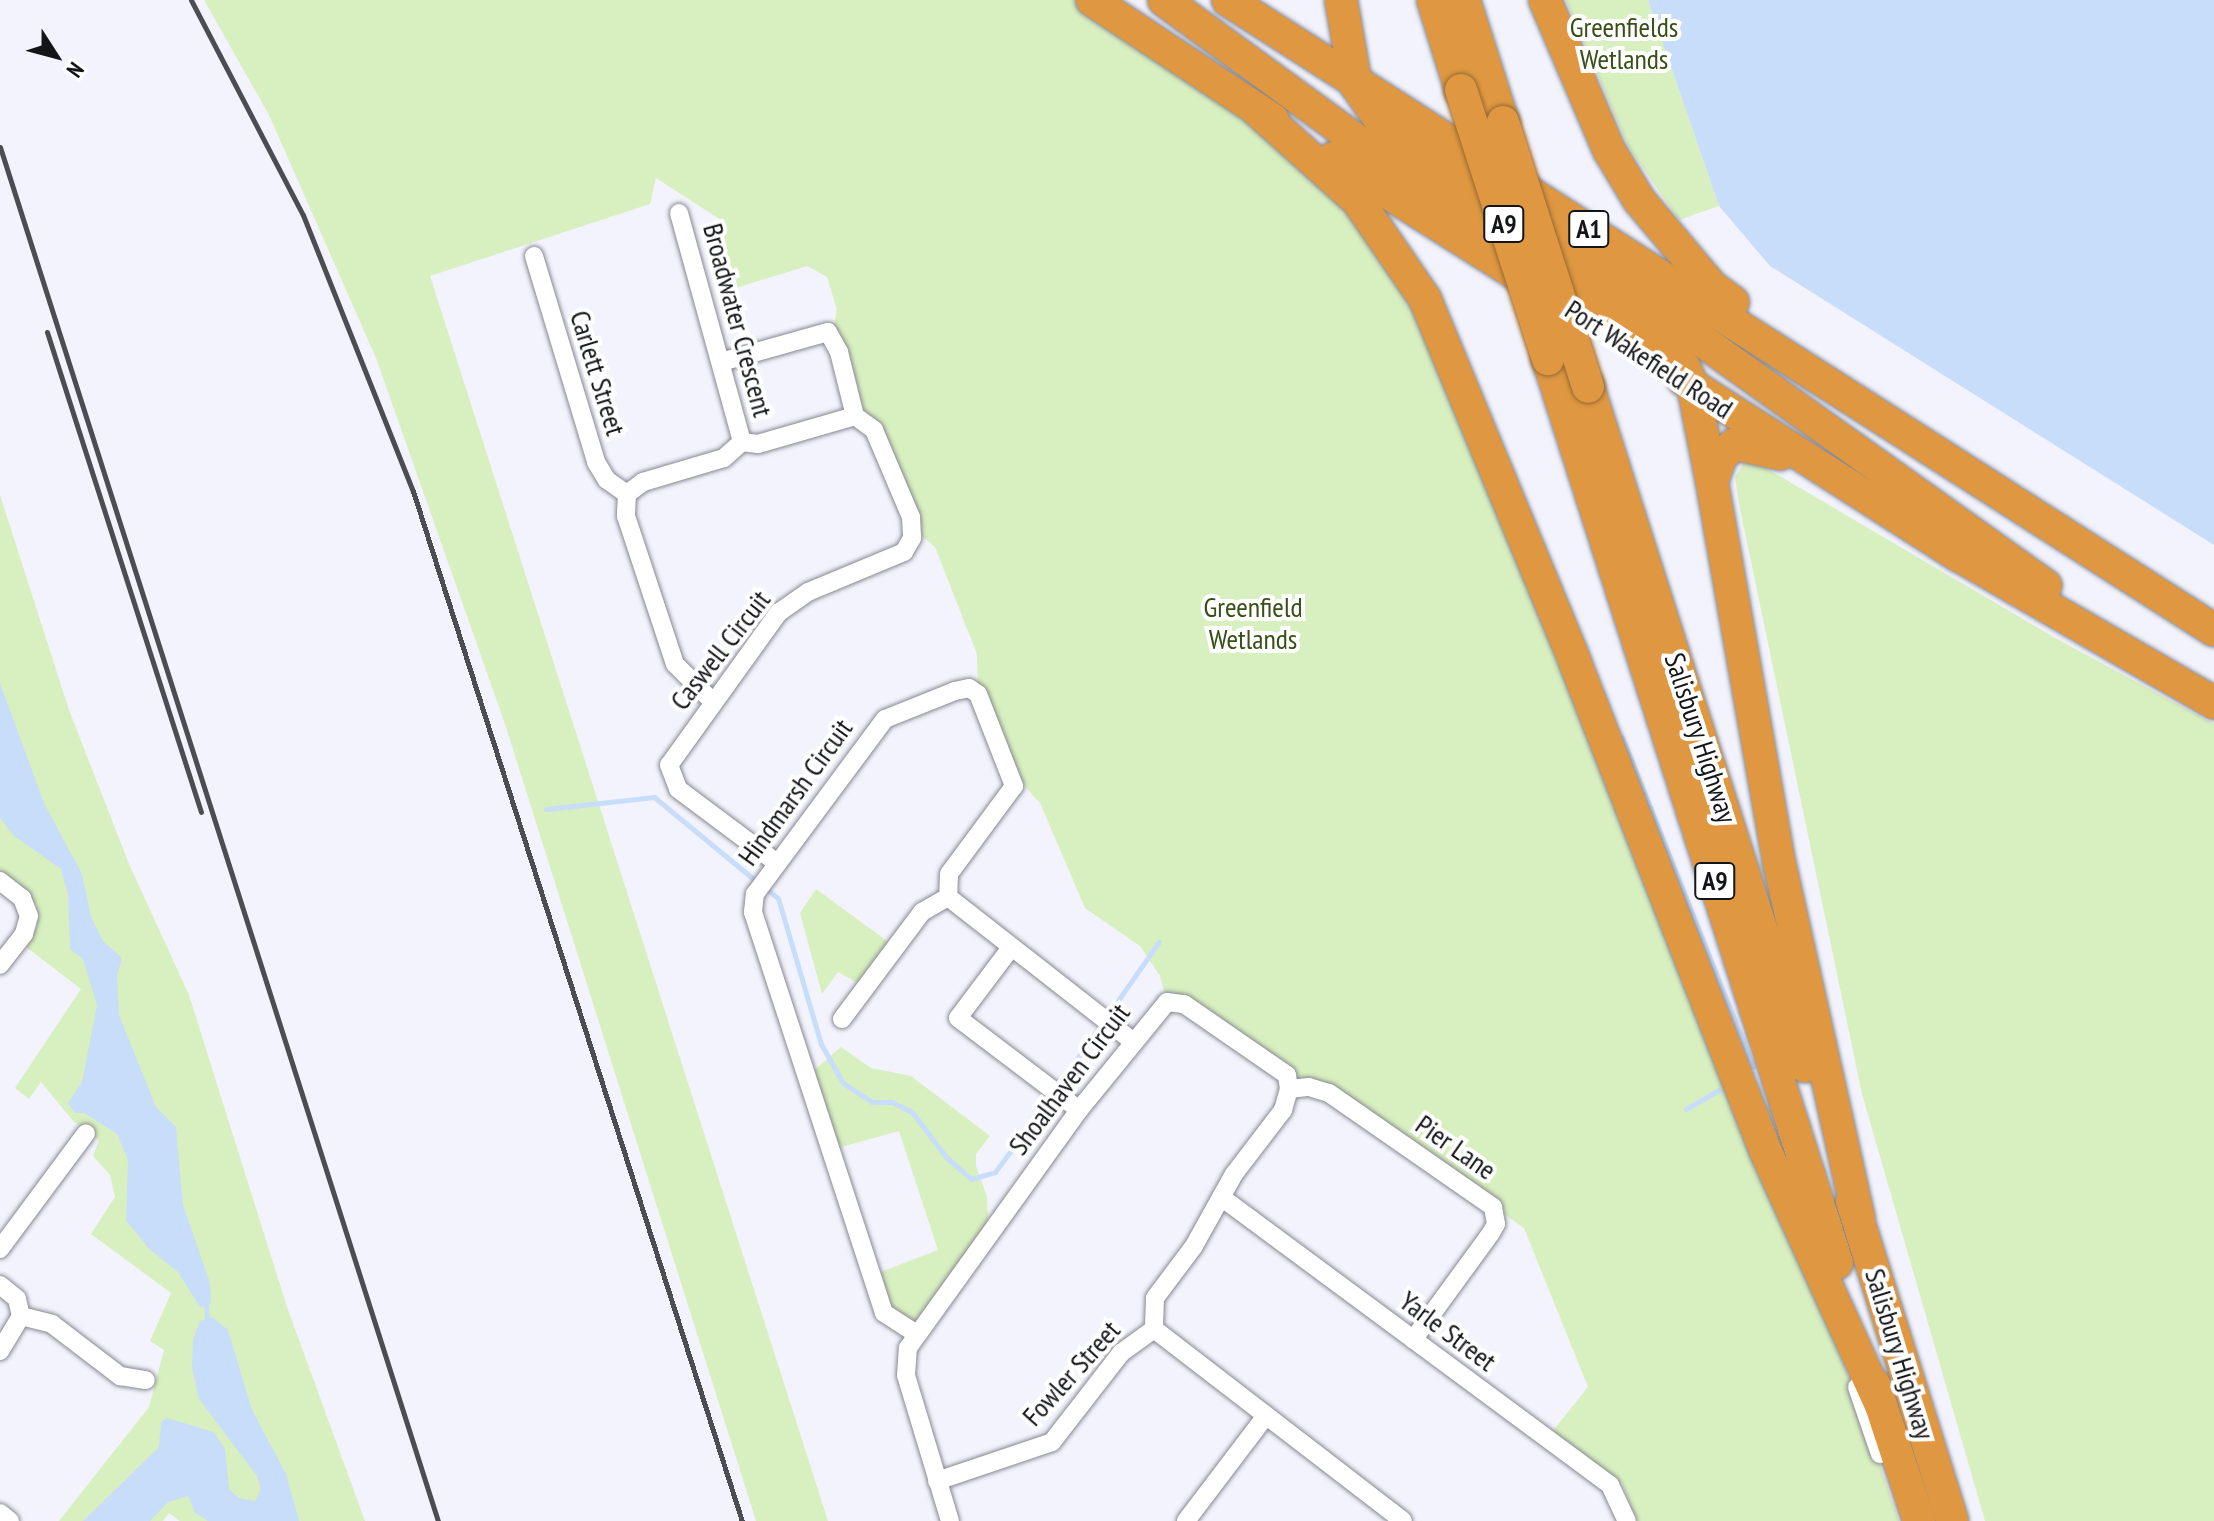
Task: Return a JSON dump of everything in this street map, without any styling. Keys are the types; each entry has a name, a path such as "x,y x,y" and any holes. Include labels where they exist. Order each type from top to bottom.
{"highway":[{"name":"Port Wakefield Road","path":"1092,0 1256,109 1817,467 2082,629 2152,665 2214,703"},
{"path":"1164,0 1353,138 1656,339 1670,350 1693,386 1780,866 1859,1218"},
{"path":"1240,7 1313,31 1330,20 1340,0"},
{"path":"1340,0 1356,85 1393,138 1624,285 1889,470 2152,665"},
{"name":"Salisbury Highway","path":"1433,0 1919,1521"},
{"name":"Salisbury Highway","path":"1464,0 1826,1131 1859,1218 1952,1521"},
{"path":"1545,0 1609,150 1663,231 1712,287 1925,446"},
{"name":"A1","path":"1240,7 1356,85 2214,630"},
{"path":"1256,109 1358,201 1425,299 1573,657 1766,1152 1880,1403"},
{"path":"1712,482 1721,456 1735,444 1751,444 1817,467"}],"street":[{"name":"Broadwater Crescent","path":"679,213 742,442"},
{"name":"Carlett Street","path":"534,256 596,462 607,480 627,494"},
{"path":"713,702 675,664 626,516 627,494 643,482 724,458 742,442 758,444 855,416 839,352 828,332 721,362"},
{"name":"Caswell Circuit","path":"772,869 678,789 669,776 672,758 788,604 898,556 910,543 911,517 874,430 855,416"},
{"name":"Hindmarsh Circuit","path":"915,1333 884,1313 804,1079 753,912 755,894 772,869 885,719 969,688 984,703 1014,786 949,874 948,897"},
{"path":"0,881 22,898 29,916 24,934 0,965"},
{"path":"842,1019 922,912 948,897 1010,949 1132,1041"},
{"path":"1010,949 958,1018 1079,1110"},
{"name":"Shoalhaven Circuit","path":"950,1521 906,1375 908,1348 915,1333 1132,1041 1167,1002 1184,1004 1287,1075 1289,1089"},
{"name":"Pier Lane","path":"1289,1089 1309,1087 1329,1093 1493,1207 1496,1224 1491,1233 1413,1340"},
{"path":"1289,1089 1283,1110 1221,1197 1194,1246 1155,1298 1154,1329 1397,1519"},
{"path":"0,1249 86,1133"},
{"path":"1766,1152 1862,1400 1902,1521"},
{"name":"Yarle Street","path":"1221,1197 1610,1485 1627,1521"},
{"path":"0,1285 17,1299 21,1316 0,1351"},
{"path":"21,1316 52,1324 120,1376 146,1380"},
{"name":"Fowler Street","path":"937,1481 1052,1442 1121,1353 1154,1329"},
{"path":"1186,1521 1265,1417"},
{"path":"0,1513 10,1521"}],"green space":[{"name":"Greenfield Wetlands","path":"204,0 1092,0 1332,188 1408,286 1856,1395 1899,1521 1637,1521 1622,1483 1552,1432 1588,1387 1524,1228 1329,1093 1287,1074 1167,1002 1160,976 1140,946 1085,908 1040,803 1012,772 978,694 977,654 935,547 913,529 832,334 837,310 827,277 807,266 726,291 708,239 723,233 721,220 656,178 650,204 430,276 828,1521 756,1521 505,724 376,358 269,115"},
{"name":"Greenfields Wetlands","path":"1566,0 1648,0 1719,206 1679,220 1628,146"},
{"path":"1754,461 2057,639 2214,724 2214,1521 1985,1521 1862,1094 1739,504 1735,477 1744,463"},
{"path":"0,495 69,710 129,864 189,995 287,1307 365,1521 180,1521 169,1513 163,1521 59,1521 149,1407 164,1350 150,1341 171,1293 91,1234 115,1197 110,1175 93,1156 99,1140 73,1121 41,1082 29,1099 15,1088 81,989 26,947 37,926 37,905 0,871"},
{"path":"816,889 894,946 861,985 838,972 822,994 800,913"},
{"path":"841,1047 871,1068 911,1076 990,1136 976,1154 976,1166 987,1197 989,1233 915,1333 893,1320 870,1276 938,1250 899,1131 830,1150 804,1079"}],"water":[{"path":"1648,0 2214,0 2214,545 1770,266 1719,206"},
{"path":"0,683 44,803 82,874 91,917 103,941 122,958 117,976 119,1015 156,1107 176,1127 183,1205 210,1283 211,1304 200,1307 178,1272 149,1249 126,1220 128,1160 117,1134 84,1113 75,1113 68,1103 82,1082 97,1005 83,959 70,949 68,894 61,869 14,836 0,818"},
{"path":"212,1317 228,1330 252,1410 286,1474 299,1521 208,1521 195,1513 188,1496 168,1502 150,1521 83,1521 159,1447 161,1422 167,1418 214,1432 225,1449 229,1489 239,1498 255,1501 261,1489 257,1476 199,1399 192,1368 193,1339 200,1321"}],"waterway":[{"path":"1622,737 1753,1067"},
{"path":"546,809 654,797 757,882"},
{"path":"765,888 778,898 821,1044 843,1083 872,1102 892,1102 912,1112 946,1157 971,1179 995,1172 1052,1095"},
{"path":"1058,1086 1159,942"},
{"path":"1686,1109 1719,1090"},
{"path":"206,1306 207,1319"}],"railway":[{"path":"191,0 303,215 413,491 742,1521"},
{"path":"0,147 438,1521"},
{"path":"47,332 201,812"}]}
